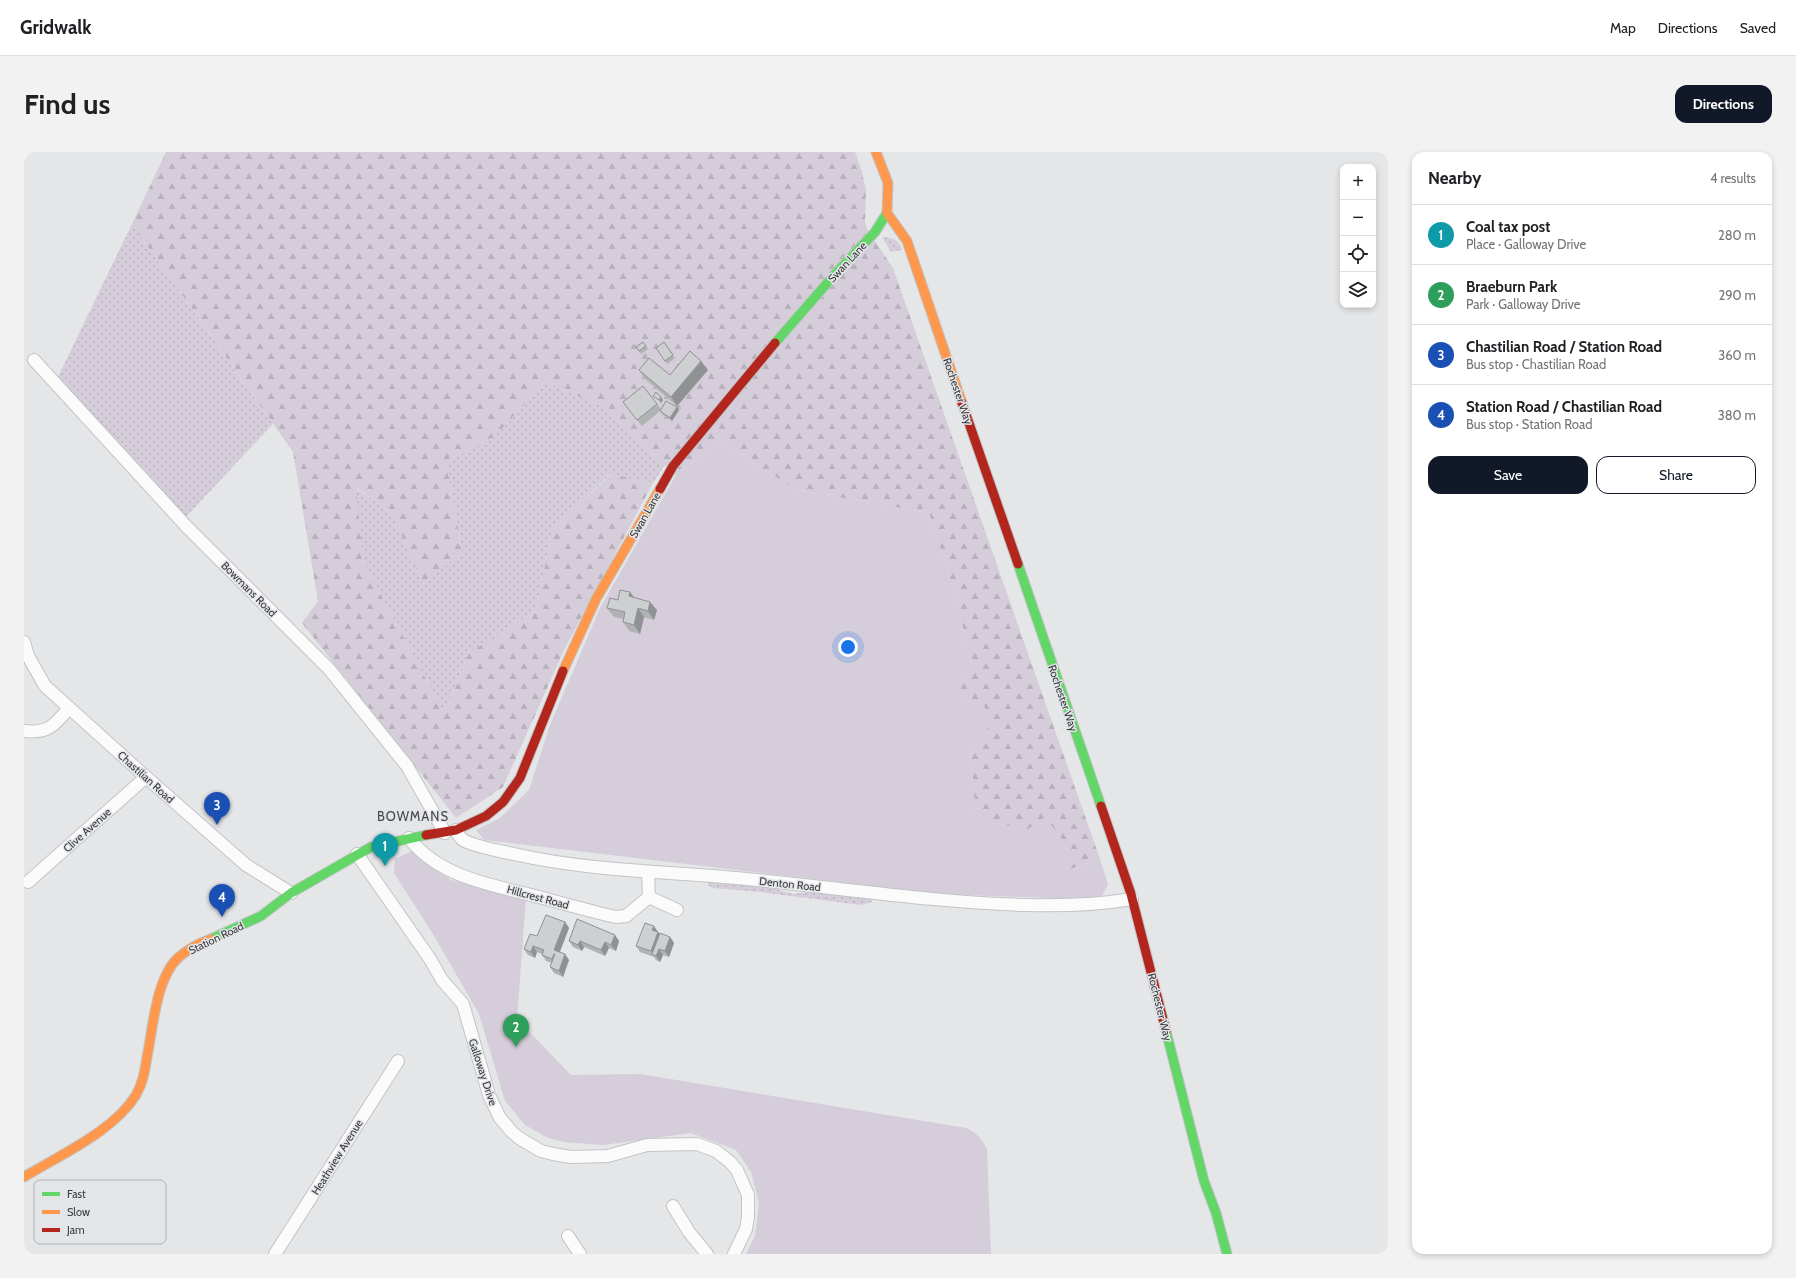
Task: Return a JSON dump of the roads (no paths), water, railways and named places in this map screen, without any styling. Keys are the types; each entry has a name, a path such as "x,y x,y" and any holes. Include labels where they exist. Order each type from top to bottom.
{"street":[{"path":"876,152 888,183 887,213"},
{"name":"Swan Lane","path":"451,832 477,821 495,810 517,783 557,684 596,598 673,466 758,360 875,232 887,213"},
{"name":"Rochester Way","path":"887,213 906,240 1132,899 1204,1181 1216,1213 1227,1254"},
{"name":"Bowmans Road","path":"34,360 187,527 329,669 407,766 451,832"},
{"name":"Chastilian Road","path":"24,642 28,656 45,686 246,865 291,893"},
{"path":"24,731 39,732 45,729 58,721 69,708"},
{"name":"Clive Avenue","path":"28,882 146,777"},
{"name":"Station Road","path":"24,1177 99,1132 126,1108 136,1094 143,1078 159,997 164,981 171,967 179,957 202,942 261,916 291,893 371,847 409,838 451,832"},
{"name":"Denton Road","path":"451,832 467,842 530,858 573,865 648,873 714,876 934,899 1025,905 1090,905 1132,899"},
{"name":"Hillcrest Road","path":"409,838 421,852 439,865 460,875 483,883 616,917 626,916 649,898"},
{"name":"Galloway Drive","path":"357,854 430,958 442,980 463,1004 489,1095 500,1118 512,1132 524,1142 541,1150 571,1157 608,1156 647,1145 697,1144 716,1151 738,1170 748,1195 748,1217 746,1229 734,1254"},
{"path":"648,873 649,898 677,910"},
{"name":"Heathview Avenue","path":"275,1254 398,1061"},
{"path":"673,1206 689,1232 707,1254"},
{"path":"568,1236 580,1254"}],"place":[{"name":"Chastilian Road / Station Road","path":"217,825"},
{"name":"Coal tax post","path":"385,866"},
{"name":"Station Road / Chastilian Road","path":"222,917"},
{"name":"Braeburn Park","path":"516,1047"}],"district":[{"name":"BOWMANS","path":"413,816"}]}
